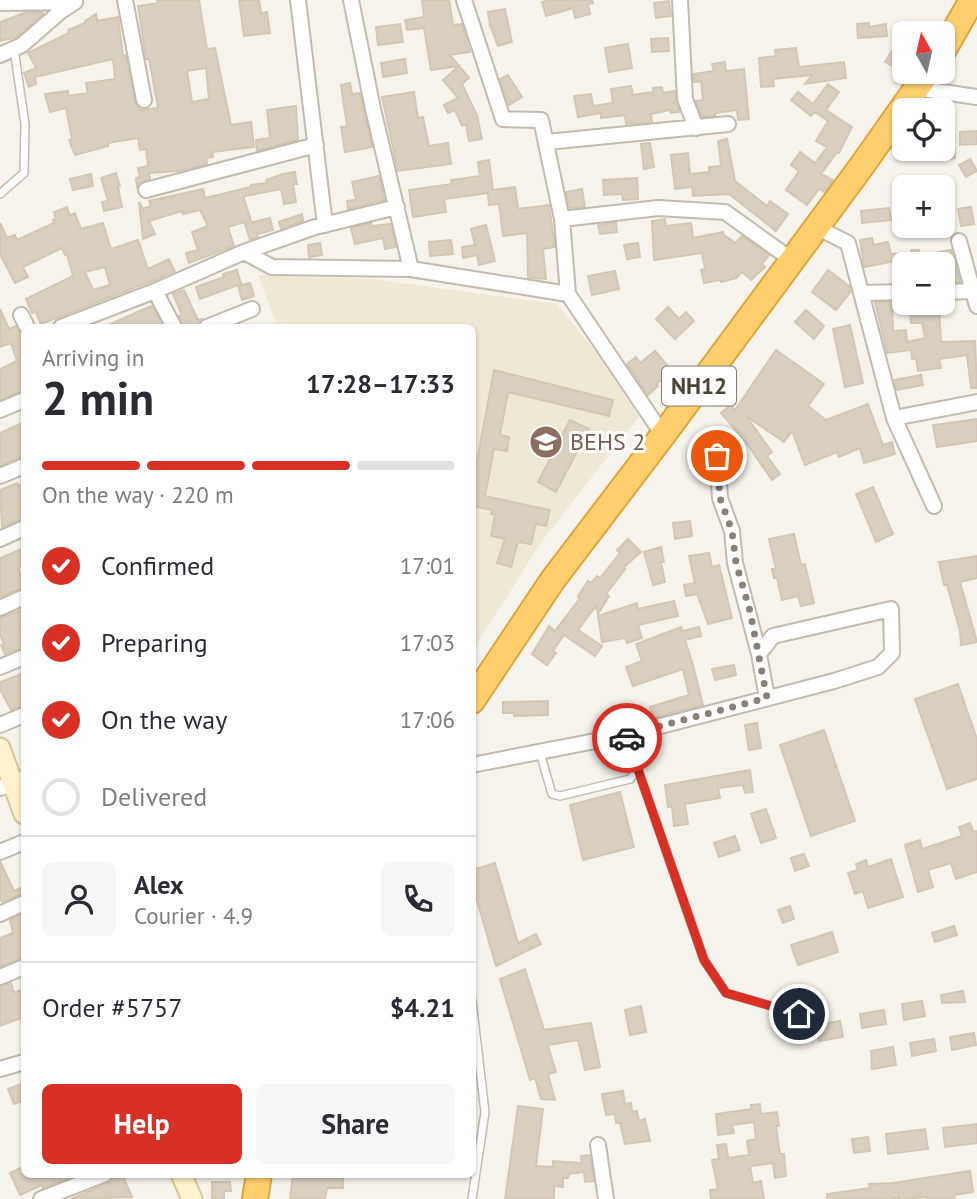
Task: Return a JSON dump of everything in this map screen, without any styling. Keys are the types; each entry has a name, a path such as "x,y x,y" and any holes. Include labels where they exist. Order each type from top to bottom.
{"highway":[{"path":"956,28 972,0"},
{"name":"NH12","path":"476,695 552,581 663,435 919,84"},
{"path":"255,1199 258,1178"}],"street":[{"path":"125,0 144,100"},
{"path":"298,0 325,225"},
{"path":"351,0 373,109 411,269"},
{"path":"464,0 503,119 541,120 562,219 568,294 663,435"},
{"path":"680,0 685,99 695,128"},
{"path":"0,2 79,1"},
{"path":"0,55 14,49 79,1"},
{"path":"935,84 977,97"},
{"path":"547,142 729,124"},
{"path":"146,190 316,145"},
{"path":"69,324 155,291 244,251 325,225 397,207"},
{"path":"562,219 658,208 724,212 792,260"},
{"path":"816,227 848,243 894,418 933,506"},
{"path":"955,290 974,288 959,241"},
{"path":"244,251 272,267 411,269 568,294"},
{"path":"155,291 172,324"},
{"path":"861,293 892,292"},
{"path":"214,324 252,309"},
{"path":"0,410 21,401"},
{"path":"894,418 977,402"},
{"path":"717,456 720,498 732,531 736,563 767,698"},
{"path":"0,476 21,467"},
{"path":"0,539 21,529"},
{"path":"0,608 21,598"},
{"path":"476,764 626,735 878,667 892,653 891,609 773,636 759,654"},
{"path":"0,667 21,658"},
{"path":"0,724 21,716"},
{"path":"0,748 21,806"},
{"path":"0,852 21,843"},
{"path":"0,914 21,904"},
{"path":"0,977 21,968"},
{"path":"0,1069 21,1063"},
{"path":"598,1145 606,1199"},
{"path":"41,1199 95,1178"},
{"path":"183,1178 192,1199"}],"lane":[{"path":"0,194 24,173 25,124 14,49"},
{"path":"626,735 704,960 715,978 726,993 799,1014"},
{"path":"540,753 552,794 560,796 630,779 638,768"},
{"path":"476,1036 485,1112 476,1172"},
{"path":"472,1199 475,1178"}],"shaded area":[{"name":"BEHS 2","path":"258,275 372,279 557,304 603,361 639,417 542,541 476,645 476,324 276,324"}],"building":[{"path":"157,0 199,0 207,49 215,48 231,125 251,122 254,147 212,152 213,157 206,158 207,164 178,171 149,173 150,179 137,187 136,178 140,177 138,168 148,166 146,149 140,150 138,138 108,143 108,146 75,155 69,140 72,139 66,108 50,112 45,94 68,91 68,96 88,93 86,83 115,79 113,59 35,77 36,84 29,87 24,73 36,68 28,53 69,33 68,30 85,23 96,14 97,21 118,17 123,56 126,55 135,102 140,110 157,108 138,6 158,3","holes":["206,68 209,99 192,102 187,71"]},
{"path":"239,0 259,0 261,13 267,12 270,33 244,36"},
{"path":"422,0 449,0 453,25 462,24 470,52 450,55 469,78 462,84 477,115 482,139 469,141 466,124 462,126 455,110 448,113 444,105 458,98 443,80 459,66 431,70 424,28 407,30 405,20 424,17"},
{"path":"592,0 593,3 588,4 590,14 575,18 573,8 546,16 542,2"},
{"path":"669,1 671,16 656,18 654,3"},
{"path":"505,9 512,42 498,46 488,12"},
{"path":"27,12 43,14 17,37 0,41 0,22"},
{"path":"869,23 869,27 886,24 887,36 858,38 857,24"},
{"path":"400,24 403,42 378,45 376,27"},
{"path":"668,38 669,51 652,52 651,39"},
{"path":"628,44 632,68 609,72 605,48"},
{"path":"796,48 799,67 844,62 846,78 805,84 812,75 773,79 774,86 761,87 759,58 776,56 775,50"},
{"path":"892,53 892,66 885,62"},
{"path":"405,59 407,73 383,77 381,63"},
{"path":"725,62 726,71 744,69 749,119 738,120 737,110 702,117 696,101 703,100 701,81 694,82 693,74 714,71 712,64"},
{"path":"508,75 522,97 509,105 500,79"},
{"path":"350,83 352,94 360,93 372,147 345,152 341,127 347,126 341,85"},
{"path":"828,84 839,92 826,110 852,127 839,153 837,152 821,174 833,180 824,192 819,189 807,205 786,190 799,171 791,165 800,152 815,163 827,147 816,141 828,121 815,112 811,116 791,100 798,92 813,104"},
{"path":"631,86 633,95 653,92 653,88 662,87 663,93 675,91 679,112 671,113 670,110 651,114 652,122 626,124 625,115 601,118 601,113 578,117 574,96 591,94 593,106 613,103 611,89"},
{"path":"414,92 418,118 423,117 429,146 448,143 451,164 398,171 382,97"},
{"path":"296,106 298,140 257,151 256,140 270,138 267,110"},
{"path":"977,131 977,144 960,145 960,132"},
{"path":"727,139 735,181 767,206 770,201 788,214 776,231 729,194 693,196 692,187 675,189 671,155 688,153 690,174 709,172 709,167 721,166 718,141"},
{"path":"650,143 654,167 644,169 641,144"},
{"path":"970,159 977,171 966,177 959,165"},
{"path":"489,160 493,190 515,187 518,209 549,205 555,247 543,249 546,279 528,278 527,233 503,236 499,204 489,205 488,193 444,199 446,212 413,217 409,190 452,184 451,180 480,176 478,162"},
{"path":"295,172 297,184 293,184 296,202 284,204 281,189 245,196 251,220 228,227 234,246 189,263 186,253 198,250 192,232 208,226 200,210 183,214 182,211 149,221 155,234 143,239 139,202 143,209 151,206 149,201 203,189 205,198 267,183 266,180"},
{"path":"116,173 122,207 104,211 102,202 108,201 101,178"},
{"path":"91,174 93,186 73,190 70,179"},
{"path":"379,176 385,200 348,209 347,201 356,200 352,182"},
{"path":"637,178 638,199 623,200 622,194 604,195 603,180"},
{"path":"582,189 585,207 570,208 566,192"},
{"path":"67,207 70,215 75,213 81,229 103,223 111,249 138,240 148,269 169,259 175,272 41,324 26,299 73,276 67,254 65,255 62,248 23,267 28,277 15,283 0,254 0,223 7,238 15,235 17,240 54,223 54,212","holes":["105,267 110,285 93,290 85,272"]},
{"path":"971,207 974,224 961,226 958,209"},
{"path":"889,208 891,220 862,223 861,211"},
{"path":"302,214 303,221 281,229 279,222"},
{"path":"270,218 273,230 257,234 258,237 250,240 245,224"},
{"path":"665,219 666,226 691,223 693,238 723,232 736,243 742,236 769,255 762,264 765,267 751,280 742,272 736,278 704,283 701,270 705,269 702,253 654,260 652,221"},
{"path":"616,222 617,232 600,234 598,225"},
{"path":"371,223 372,226 390,224 396,247 385,249 383,238 355,244 351,228"},
{"path":"486,225 495,261 479,265 477,255 463,258 462,247 475,245 471,229"},
{"path":"872,238 873,245 888,242 892,262 864,267 860,240"},
{"path":"451,240 453,254 430,256 429,242"},
{"path":"320,243 322,255 309,257 308,245"},
{"path":"638,243 640,257 627,259 624,245"},
{"path":"955,264 960,282 955,282"},
{"path":"237,270 241,284 200,299 196,287"},
{"path":"828,270 849,286 851,291 836,310 812,292"},
{"path":"615,271 619,289 592,295 588,276"},
{"path":"250,283 254,296 242,300 238,286"},
{"path":"184,290 198,320 202,319 200,324 183,324 179,316 182,315 173,294"},
{"path":"875,302 892,302 893,331 906,330 907,342 925,338 922,323 911,323 910,315 940,315 941,342 975,341 977,388 971,388 967,355 939,359 941,368 918,371 916,358 912,359 911,350 887,353"},
{"path":"152,306 161,324 111,324"},
{"path":"668,307 679,319 686,312 694,321 675,339 656,319"},
{"path":"0,309 9,329 16,326 21,334 21,391 0,400 0,369 17,361 11,343 0,347"},
{"path":"806,310 824,326 814,339 795,322"},
{"path":"850,325 863,383 845,387 833,329"},
{"path":"776,350 824,384 808,406 826,420 868,404 883,445 892,442 895,454 864,463 860,448 839,457 837,452 805,465 792,431 784,442 746,416 772,452 767,456 780,474 772,480 745,441 721,413 731,405 735,410"},
{"path":"655,351 672,371 656,384 658,386 648,395 627,364 636,357 640,363"},
{"path":"494,370 613,400 609,416 508,392 500,435 509,437 507,451 494,449 485,496 550,510 546,526 536,524 531,544 518,542 511,567 497,563 505,539 491,536 495,515 491,514 492,510 476,507 477,461"},
{"path":"921,375 923,385 896,390 894,380"},
{"path":"977,419 977,441 937,447 933,425"},
{"path":"570,420 589,429 556,492 538,482"},
{"path":"21,423 21,457 0,466 0,433"},
{"path":"17,483 18,486 21,484 21,519 2,528 0,490"},
{"path":"873,487 893,534 876,542 856,494"},
{"path":"690,521 692,536 675,539 673,523"},
{"path":"794,534 801,565 805,564 814,603 801,606 798,596 782,600 772,569 776,569 769,539"},
{"path":"628,539 641,552 623,568 625,569 606,594 609,596 598,614 596,606 578,630 602,646 595,656 564,635 547,665 532,654 549,626 555,631 580,598 578,596 588,581 591,583 597,576 600,578 620,553 617,550"},
{"path":"661,547 665,582 653,585 644,552"},
{"path":"21,549 21,566 18,567 21,588 0,597 0,558"},
{"path":"709,553 712,567 719,565 732,618 708,624 697,594 686,596 684,585 695,583 689,556"},
{"path":"977,556 977,578 960,582 977,642 961,645 960,631 939,562"},
{"path":"674,601 678,616 638,625 642,638 627,643 625,638 602,642 598,616 637,603 638,609"},
{"path":"21,610 21,648 5,654 1,645 4,644 0,635 0,618"},
{"path":"681,627 682,631 699,627 701,636 685,640 703,705 653,718 650,707 689,695 683,669 633,686 626,667 642,661 636,644"},
{"path":"734,665 736,675 715,680 712,669"},
{"path":"21,674 21,706 11,710 0,689 0,682"},
{"path":"958,684 977,739 977,779 947,789 915,699"},
{"path":"548,701 548,715 514,716 514,713 503,713 503,702"},
{"path":"757,723 761,748 749,750 745,725"},
{"path":"824,730 855,821 811,836 780,745"},
{"path":"750,770 753,792 745,793 743,785 718,788 720,798 685,804 688,824 674,826 672,806 668,807 665,785"},
{"path":"620,792 634,847 583,860 570,805"},
{"path":"766,809 776,838 761,843 751,814"},
{"path":"970,823 973,832 977,831 977,872 956,879 951,863 928,870 933,887 918,892 905,845 920,840 922,849 962,836 959,827"},
{"path":"735,836 740,850 719,857 714,843"},
{"path":"804,854 809,866 795,871 791,858"},
{"path":"891,859 903,897 868,908 863,891 855,894 848,873 858,870 856,864 866,860 868,867"},
{"path":"0,861 14,891 21,888 21,894 2,902"},
{"path":"495,863 518,943 536,934 541,944 496,966 476,897 476,869"},
{"path":"790,906 794,919 783,923 778,910"},
{"path":"21,914 21,958 0,967 0,938 13,933 10,920"},
{"path":"954,926 957,935 935,942 932,933"},
{"path":"832,932 838,952 798,965 791,945"},
{"path":"525,969 544,1030 591,1023 600,1067 585,1070 578,1040 548,1045 556,1072 548,1074 555,1100 541,1099 535,1078 530,1080 500,979"},
{"path":"11,983 14,993 21,990 21,1018 0,1026 0,986"},
{"path":"963,991 965,1002 942,1003 941,995"},
{"path":"922,1001 925,1016 904,1020 902,1004"},
{"path":"641,1006 646,1032 630,1035 625,1010"},
{"path":"884,1010 886,1024 862,1028 860,1014"},
{"path":"840,1021 843,1037 819,1041 816,1025"},
{"path":"974,1033 976,1045 952,1050 950,1037"},
{"path":"934,1039 936,1051 912,1056 910,1043"},
{"path":"893,1047 896,1065 872,1069 871,1051"},
{"path":"21,1084 21,1101 14,1104 8,1089"},
{"path":"623,1091 625,1104 631,1103 632,1112 637,1111 639,1121 645,1119 650,1141 625,1144 615,1114 606,1115 602,1094"},
{"path":"760,1104 761,1114 777,1112 779,1126 776,1126 780,1154 784,1154 786,1176 775,1178 773,1163 750,1166 753,1183 761,1181 764,1199 711,1199 710,1190 718,1189 712,1160 719,1159 717,1145 726,1144 728,1158 749,1155 747,1141 756,1139 754,1122 732,1125 734,1133 718,1135 716,1114 752,1109 751,1105"},
{"path":"518,1106 543,1109 536,1166 553,1167 553,1161 582,1163 581,1156 590,1155 594,1181 585,1182 584,1172 569,1174 568,1178 563,1178 563,1187 554,1186 554,1199 505,1199"},
{"path":"977,1124 977,1143 945,1147 943,1128"},
{"path":"925,1129 928,1149 888,1154 886,1134"},
{"path":"868,1137 870,1151 854,1153 852,1139"},
{"path":"21,1168 21,1178 68,1178 20,1195 10,1173"},
{"path":"970,1171 973,1192 954,1195 955,1199 827,1199 827,1194 870,1188 869,1184"},
{"path":"112,1178 124,1178 132,1197 71,1199 109,1183"},
{"path":"293,1178 343,1178 343,1188 327,1188 325,1199 290,1199"},
{"path":"212,1182 230,1182 231,1191 224,1191 224,1199 212,1199"}],"way so far":[{"path":"627,738 626,735 767,698 750,611 736,563 732,531 720,498 717,456"}],"place":[{"name":"BEHS 2","path":"546,442"}],"route":[{"path":"627,738 704,960 726,993 799,1014"}]}
